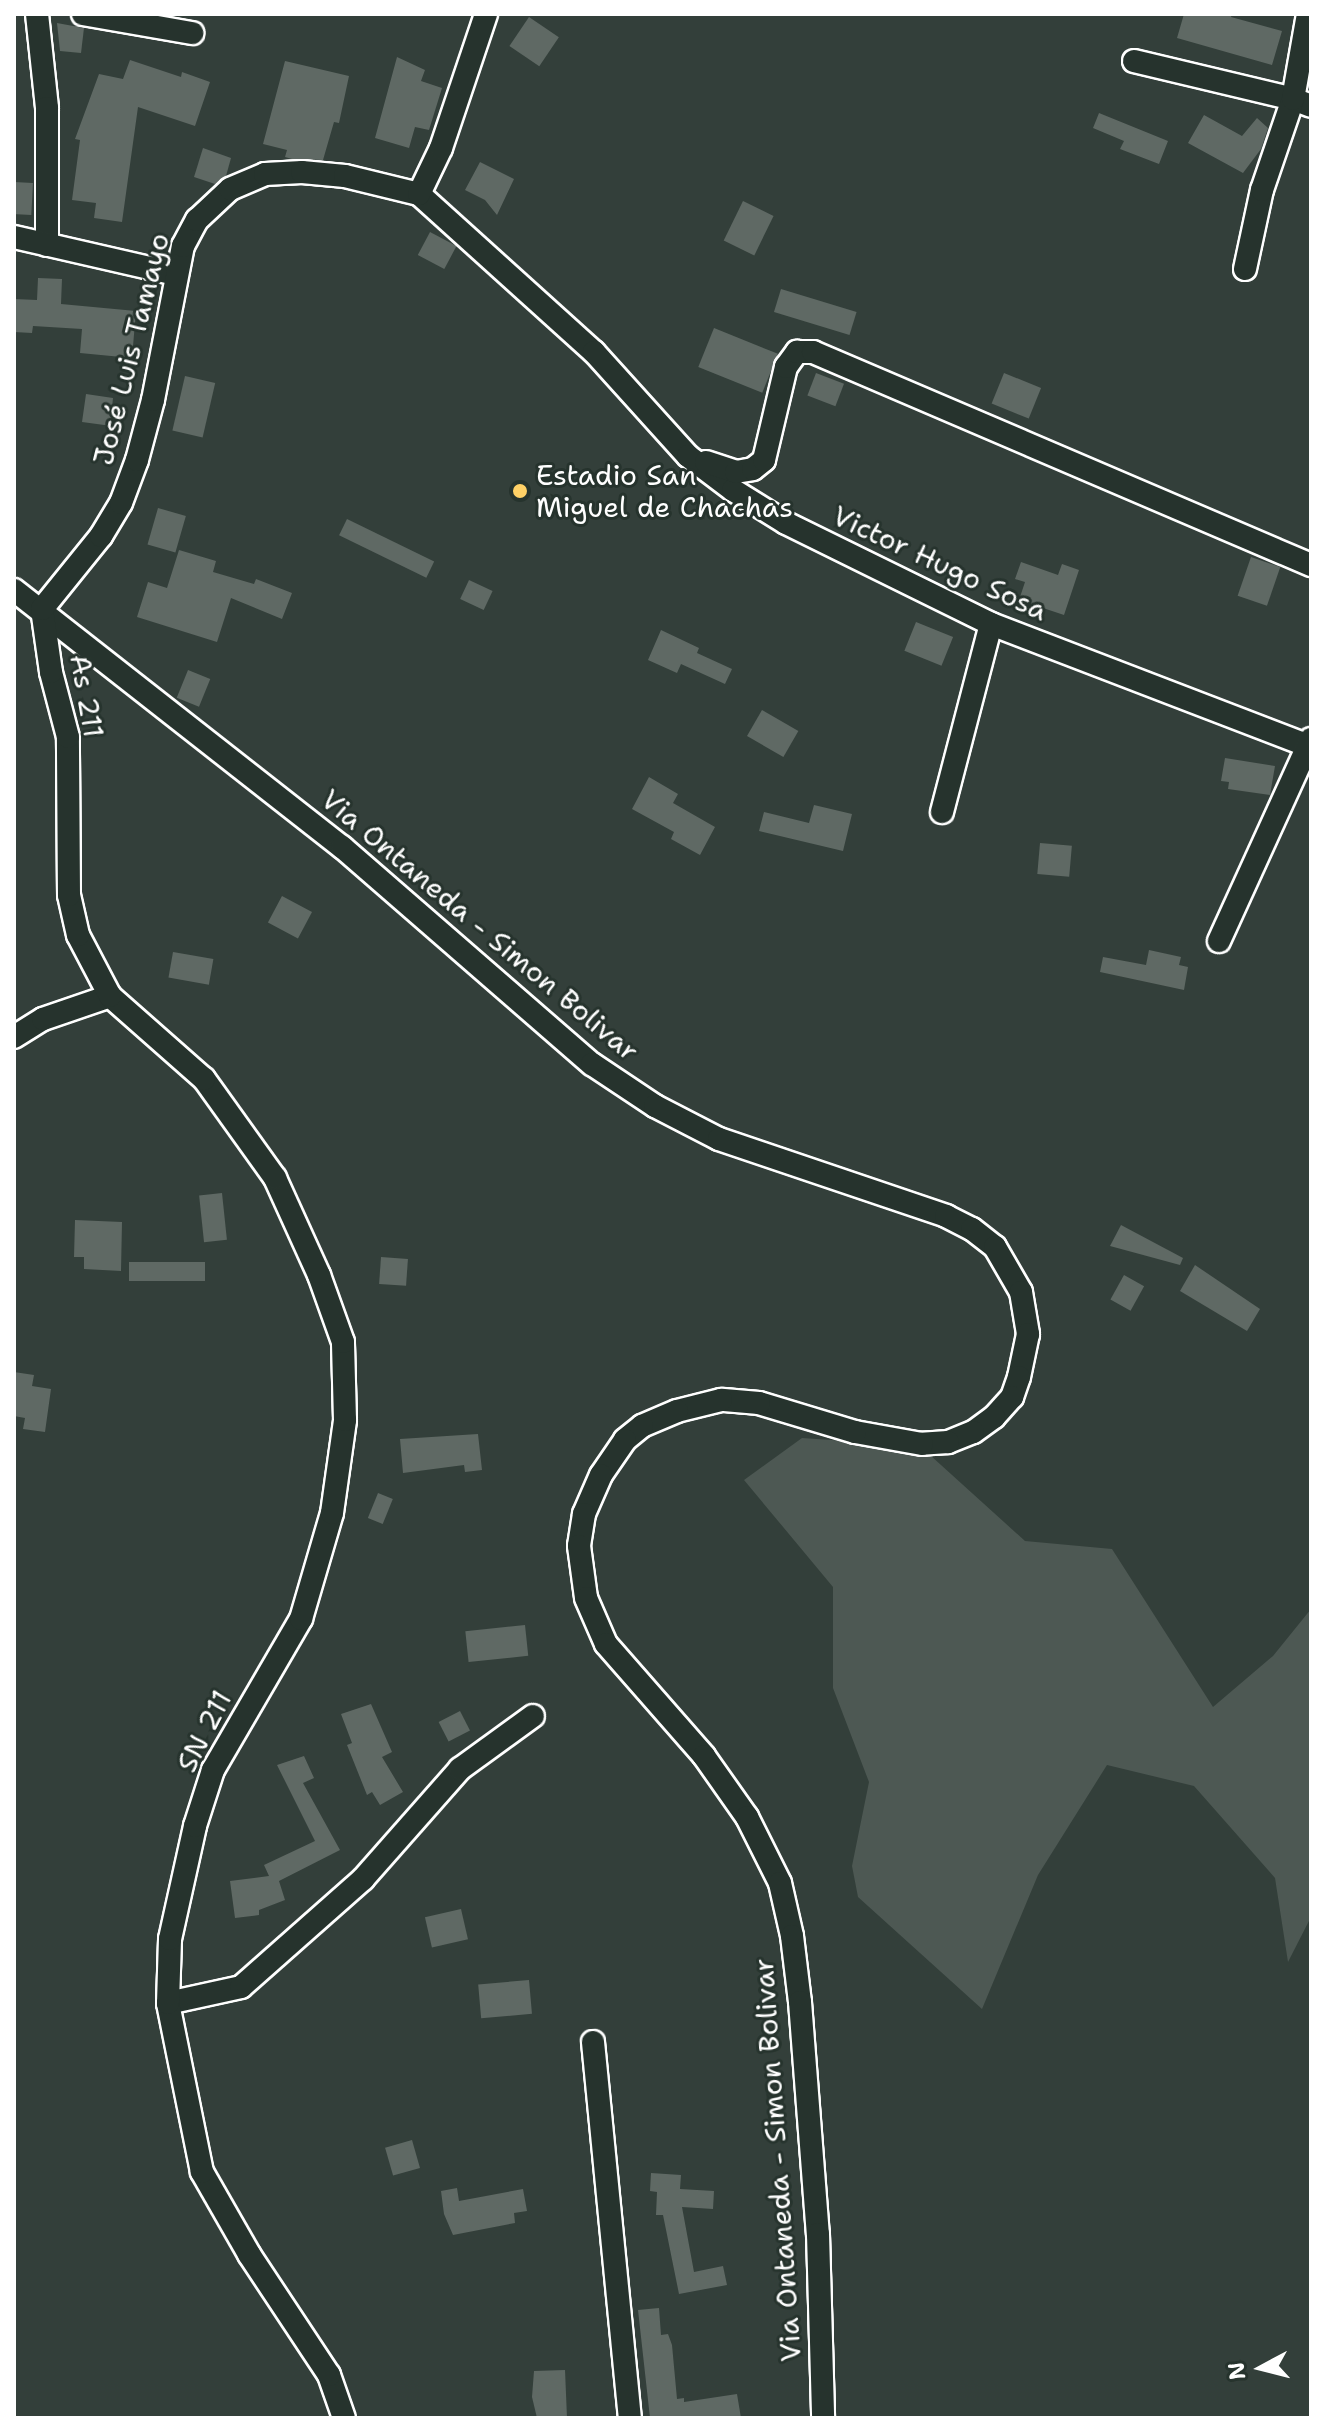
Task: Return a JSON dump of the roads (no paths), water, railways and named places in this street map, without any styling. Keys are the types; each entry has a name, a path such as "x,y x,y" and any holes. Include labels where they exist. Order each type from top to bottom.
{"street":[{"path":"37,14 47,108 47,245"},
{"path":"83,14 192,33"},
{"path":"419,194 441,148 486,14"},
{"path":"1245,269 1262,190 1302,103 1308,14"},
{"path":"1134,61 1302,103"},
{"name":"José Luis Tamayo","path":"42,609 101,536 121,503 137,460 153,400 183,246 197,220 230,189 265,174 302,172 345,176 419,194"},
{"name":"Victor Hugo Sosa","path":"419,194 594,352 688,456 786,523 991,624 1309,743"},
{"path":"14,237 176,274"},
{"path":"688,456 736,472 753,469 764,460 786,367 797,352 813,352 1311,565"},
{"name":"Via Ontaneda - Simon Bolivar","path":"14,590 342,847 592,1064 655,1106 719,1139 946,1216 972,1229 995,1247 1021,1292 1028,1334 1019,1377 1012,1397 994,1417 973,1432 948,1442 922,1444 855,1432 759,1403 721,1400 677,1411 642,1426 625,1440 601,1475 584,1514 579,1546 586,1598 606,1644 704,1756 747,1817 780,1883 792,1936 800,2002 818,2234 823,2418"},
{"name":"As 211","path":"42,609 51,672 68,737 69,895 78,935 110,996 204,1079"},
{"path":"942,812 991,624"},
{"path":"1219,941 1309,743"},
{"path":"14,1037 43,1019 110,996"},
{"name":"SN 211","path":"204,1079 275,1178 319,1275 343,1342 345,1420 332,1513 301,1619 213,1770 195,1826 170,1939 168,2003 202,2172 249,2254 329,2375 344,2418"},
{"path":"168,2003 241,1987 363,1879 460,1769 533,1716"},
{"path":"593,2042 630,2418"}],"place":[{"name":"Estadio San Miguel de Chachas","path":"520,491"}]}
